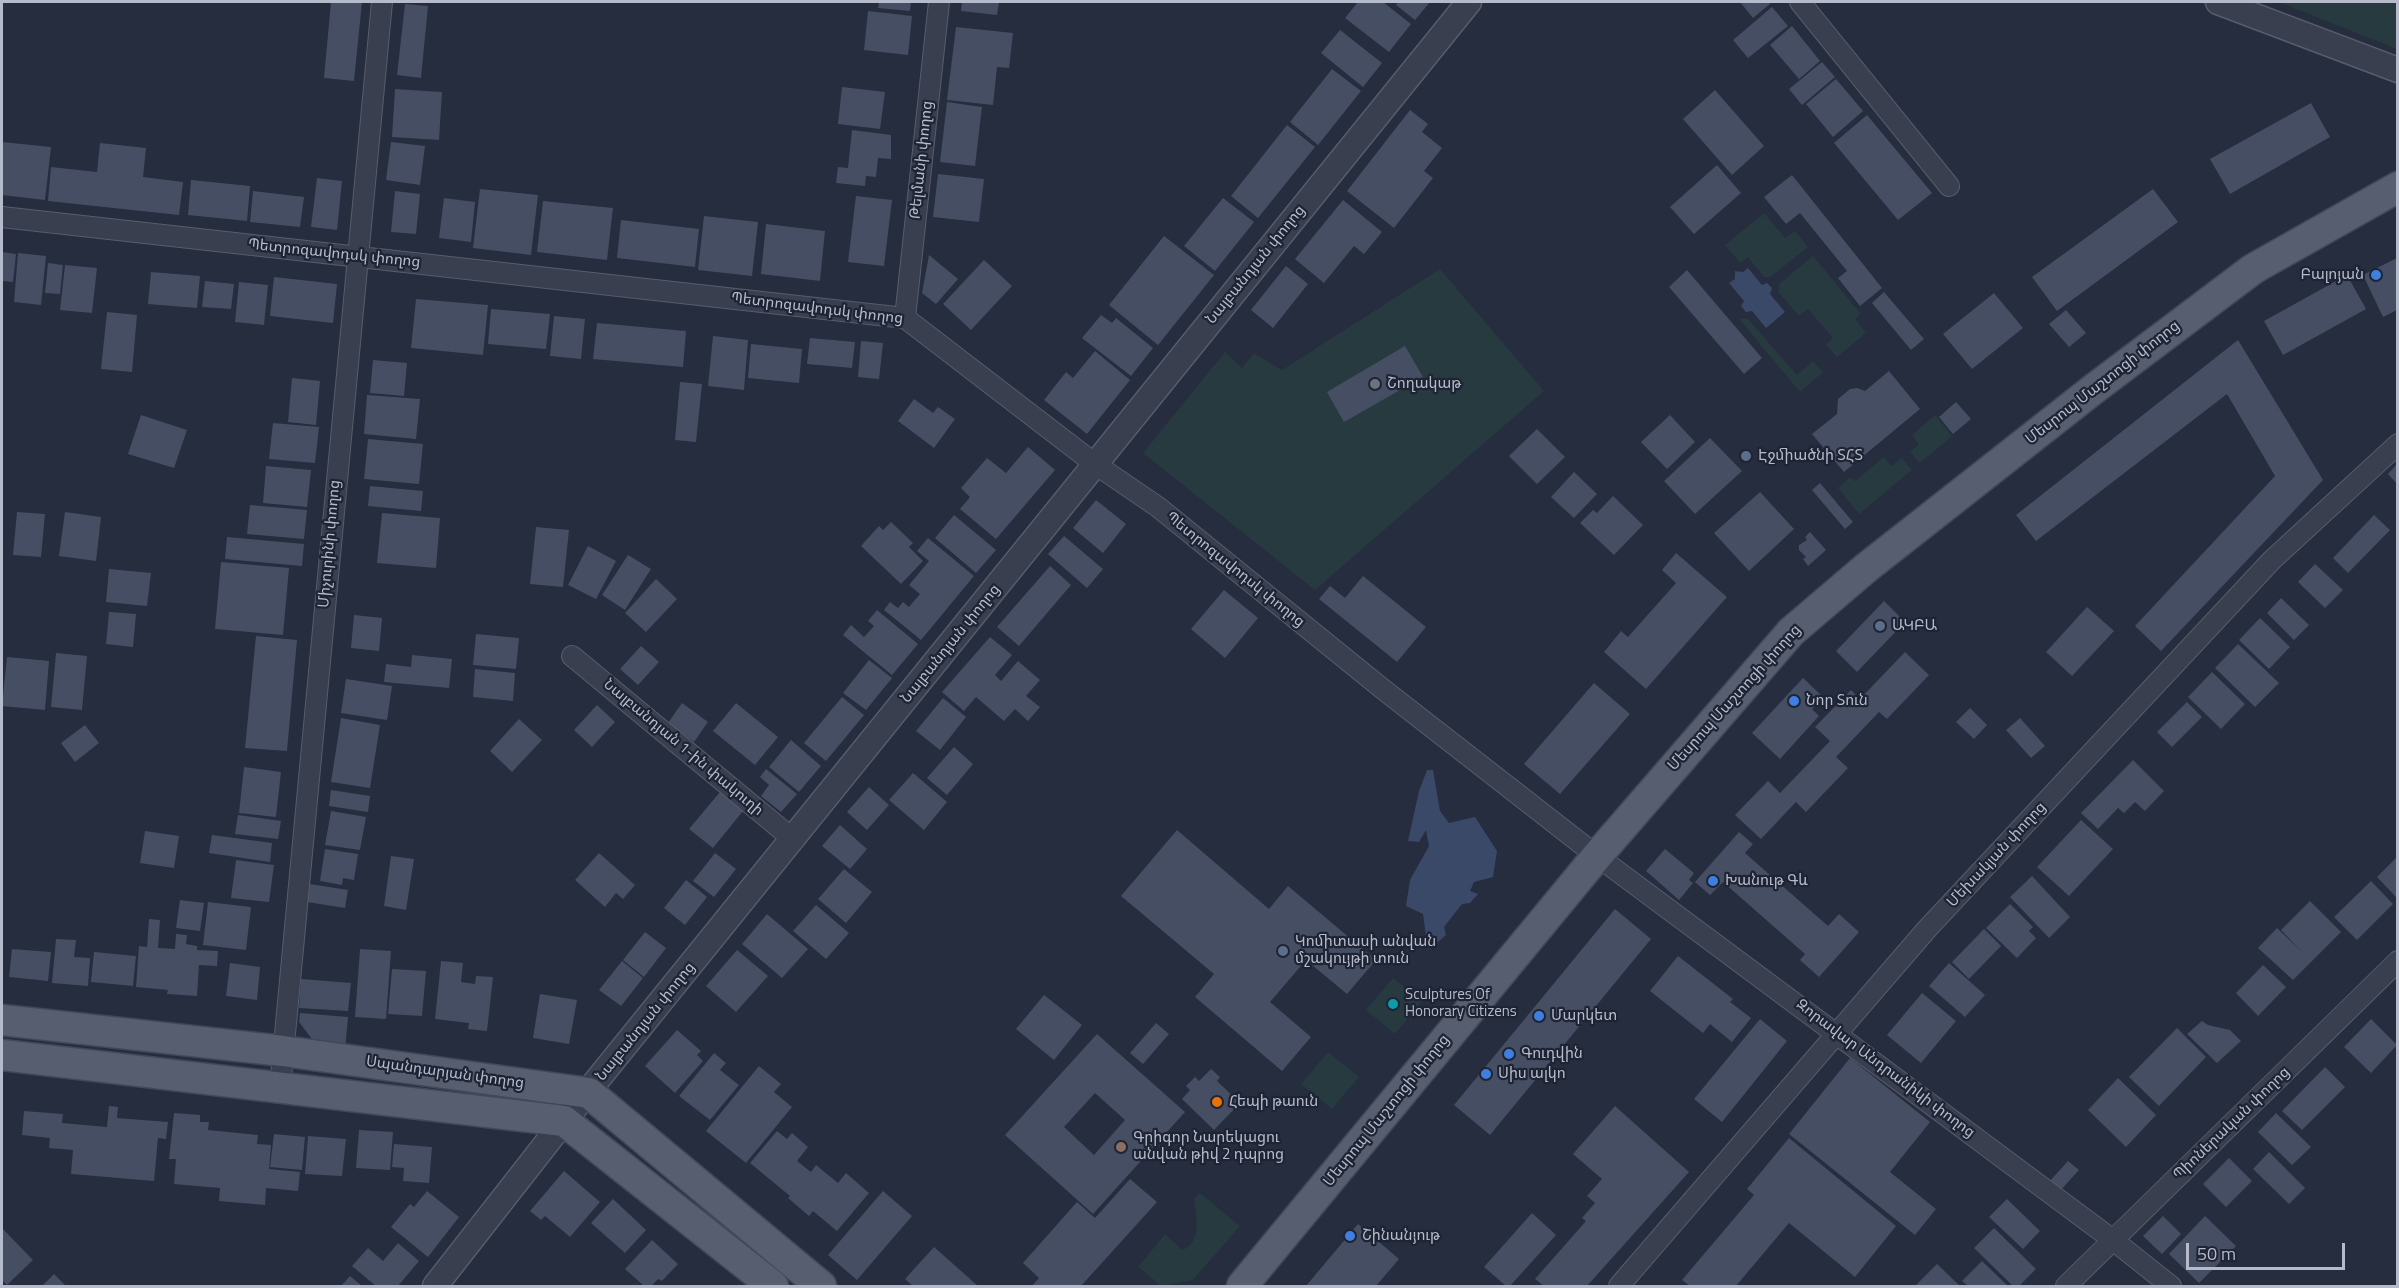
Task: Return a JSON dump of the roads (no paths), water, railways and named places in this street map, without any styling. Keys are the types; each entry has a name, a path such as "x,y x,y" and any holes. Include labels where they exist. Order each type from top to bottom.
{"main road":[{"name":"Մեսրոպ Մաշտոցի փողոց","path":"1242,1287 1597,855 1791,632 1866,568 2095,388 2253,270 2397,187"},
{"name":"Սպանդարյան փողոց","path":"2,1020 283,1051 589,1092"},
{"path":"2,1055 564,1121 774,1287"},
{"path":"589,1092 821,1287"}],"street":[{"name":"Միչուրինի փողոց","path":"280,1087 356,257 382,2"},
{"name":"Թելմանի փողոց","path":"905,318 939,2"},
{"name":"Նալբանդյան փողոց","path":"435,1287 564,1121 794,840 1469,2"},
{"path":"1800,2 1949,186"},
{"path":"2218,2 2397,70"},
{"name":"Պետրոզավոդսկ փողոց","path":"2,217 905,318 1095,464 1158,507 1384,690 1597,855"},
{"name":"Մեխակյան փողոց","path":"1619,1287 1927,929 2272,561 2397,444"},
{"name":"Նալբանդյան 1-ին փակուղի","path":"572,656 794,840"},
{"name":"Զորավար Անդրանիկի փողոց","path":"1597,855 1838,1033 2113,1240 2171,1287"},
{"name":"Պիոներական փողոց","path":"2066,1287 2397,961"}],"water":[{"path":"1748,268 1762,285 1767,283 1772,288 1770,294 1785,312 1766,328 1752,311 1746,312 1741,306 1744,301 1729,283 1735,279 1735,271 1743,272"},
{"path":"1427,770 1433,770 1440,811 1449,823 1475,817 1497,851 1493,877 1474,882 1470,891 1478,894 1470,903 1462,904 1444,927 1446,935 1438,942 1426,936 1423,914 1406,906 1410,880 1429,846 1426,830 1419,842 1408,841 1419,791"}],"place":[{"name":"Բալոյան","path":"2376,275"},
{"name":"Շողակաթ","path":"1375,384"},
{"name":"Էջմիածնի ՏՀՏ","path":"1746,456"},
{"name":"ԱԿԲԱ","path":"1880,626"},
{"name":"Նոր Տուն","path":"1794,701"},
{"name":"Խանութ Գև","path":"1713,881"},
{"name":"Կոմիտասի անվան մշակույթի տուն","path":"1283,951"},
{"name":"Sculptures Of Honorary Citizens","path":"1393,1004"},
{"name":"Մարկետ","path":"1539,1016"},
{"name":"Գուդվին","path":"1509,1054"},
{"name":"Սիս ալկո","path":"1486,1074"},
{"name":"Հեպի թաուն","path":"1217,1102"},
{"name":"Գրիգոր Նարեկացու անվան թիվ 2 դպրոց","path":"1121,1147"},
{"name":"Շինանյութ","path":"1350,1236"}]}
